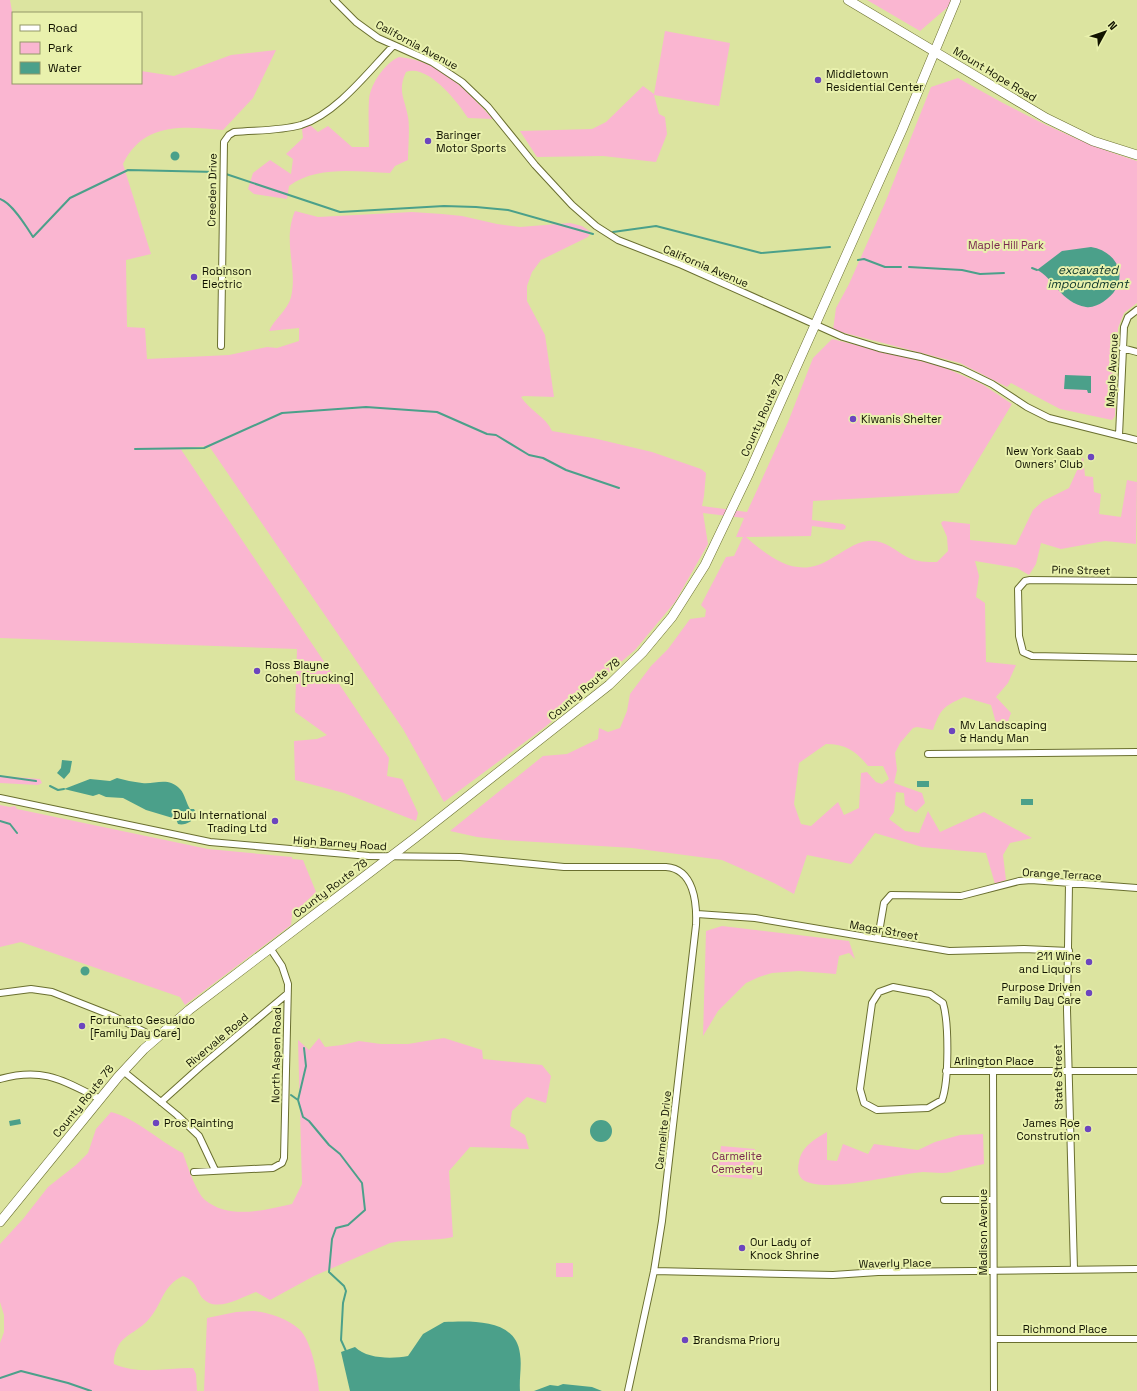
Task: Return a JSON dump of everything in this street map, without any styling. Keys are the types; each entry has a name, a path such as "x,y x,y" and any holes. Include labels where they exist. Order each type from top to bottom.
{"street":[{"name":"California Avenue","path":"334,0 365,29 393,46 432,62 462,82 488,107 551,183 586,218 629,246 682,265 814,326 860,343 951,365 992,384 1041,415 1063,423 1137,440"},
{"name":"Mount Hope Road","path":"848,0 1046,118 1093,140 1137,155"},
{"name":"County Route 78","path":"0,1222 123,1071 157,1038 189,1010 392,856 609,685 642,653 672,617 692,587 720,537 935,52 956,0"},
{"name":"Creeden Drive","path":"221,346 220,329 224,142 229,135 234,132 294,127 315,119 340,100 393,46"},
{"name":"Maple Avenue","path":"1119,435 1122,348 1126,320 1137,310"},
{"path":"1122,348 1137,352"},
{"name":"Pine Street","path":"1137,581 1062,579 1030,580 1025,581 1018,589 1019,636 1023,652 1032,656 1137,658"},
{"path":"928,754 1137,752"},
{"name":"High Barney Road","path":"0,798 210,842 322,853 460,857 583,868 666,867 682,872"},
{"name":"Carmelite Drive","path":"628,1391 654,1271 668,1178 697,914 690,882 682,872"},
{"name":"Orange Terrace","path":"878,938 884,903 891,895 961,896 1019,881 1031,880 1137,888"},
{"name":"State Street","path":"1069,884 1067,1010 1074,1269"},
{"name":"Magar Street","path":"697,914 756,918 949,951 1024,949 1069,951"},
{"name":"North Aspen Road","path":"215,1170 267,1169 278,1166 284,1158 288,984 285,970 270,948"},
{"path":"888,988 900,988 930,994 942,1001 946,1022 946,1071 942,1100 932,1106 877,1110 864,1103 860,1089 872,1003 879,992 888,988"},
{"path":"0,993 31,989 52,992 113,1016 157,1038"},
{"name":"Rivervale Road","path":"161,1102 200,1067 288,994"},
{"path":"123,1071 199,1136 215,1170 194,1172"},
{"name":"Arlington Place","path":"946,1071 1137,1071"},
{"name":"Madison Avenue","path":"993,1072 994,1391"},
{"path":"0,1079 28,1073 41,1074 73,1085 100,1099"},
{"path":"944,1200 993,1200"},
{"name":"Waverly Place","path":"654,1271 826,1275 878,1272 1074,1269 1137,1270"},
{"name":"Richmond Place","path":"994,1339 1137,1339"}],"green space":[{"path":"0,0 10,0 12,12 12,84 142,84 142,71 174,76 231,55 276,50 253,98 223,130 179,128 153,134 141,140 131,150 123,164 151,254 126,260 127,327 145,328 147,359 229,355 267,347 277,348 299,341 299,328 269,331 274,322 287,306 291,297 293,276 290,233 291,222 295,211 318,217 412,212 442,214 462,216 497,224 520,227 570,223 582,226 591,232 588,237 541,260 532,272 527,286 527,301 545,335 554,397 521,397 528,406 546,422 552,431 593,438 652,452 701,469 706,473 702,506 747,512 788,422 813,358 832,339 941,366 982,384 1012,404 958,493 813,501 812,520 843,524 846,526 845,529 842,530 812,526 811,536 746,537 776,560 797,567 808,567 820,564 854,545 874,541 884,543 914,560 937,562 948,551 947,537 941,523 943,521 970,524 970,540 1016,545 1033,510 1043,501 1069,488 1083,457 1085,476 1093,477 1094,492 1101,494 1099,514 1121,517 1127,480 1137,482 1136,544 1105,541 1061,549 1041,543 1036,564 1029,575 1017,568 975,561 979,576 976,597 985,603 986,662 1016,665 1008,683 996,697 1011,713 1007,724 996,723 991,705 964,697 951,703 944,709 938,717 933,730 917,727 913,728 900,743 895,753 897,770 894,783 922,793 925,803 916,812 905,805 904,793 896,792 894,812 889,819 905,831 919,833 928,811 940,832 984,812 1032,838 1010,843 1003,855 1006,880 995,884 986,853 922,847 875,833 851,864 807,855 794,894 774,883 722,860 632,848 503,840 477,837 450,831 543,756 567,754 598,739 599,728 608,732 620,728 627,711 630,694 651,666 668,649 690,619 705,617 706,610 701,605 726,557 734,556 743,537 736,537 744,518 703,513 708,544 675,602 635,650 545,727 444,802 403,729 209,446 180,448 389,758 387,776 402,779 418,813 416,821 344,793 295,780 294,741 317,739 327,735 295,712 297,649 0,638","holes":["826,744 839,745 855,752 868,766 883,766 889,779 882,784 876,782 867,772 861,773 859,808 844,815 838,802 811,826 801,824 794,804 799,763"]},
{"path":"867,0 951,0 949,6 920,31"},
{"path":"665,31 730,43 719,106 654,95 659,114 665,117 667,134 656,162 603,156 537,157 520,131 592,129 606,122 643,86 654,94"},
{"path":"399,57 413,59 427,64 439,71 462,88 493,119 468,118 450,94 432,78 423,73 414,71 406,72 403,79 402,95 409,121 408,160 395,166 390,173 338,171 312,175 300,179 289,186 287,199 254,194 248,189 253,173 270,160 291,174 293,159 286,154 303,138 302,129 310,125 318,132 328,126 352,147 369,147 370,93 376,80 384,69"},
{"name":"Maple Hill Park","path":"958,78 1001,102 1068,135 1137,161 1137,303 1124,313 1118,328 1115,416 1112,420 1060,409 1011,383 1007,387 960,363 833,330 836,308 849,284 885,203 931,87"},
{"path":"0,776 40,779 42,783 38,785 0,783"},
{"path":"0,805 10,807 15,806 17,809 208,849 292,857 292,859 303,860 316,892 292,915 291,925 185,1005 180,997 21,942 0,947"},
{"path":"722,926 849,941 855,959 849,953 839,956 836,974 799,971 772,973 746,983 718,1011 703,1036 706,931"},
{"path":"319,1038 325,1047 359,1041 381,1044 408,1044 444,1038 482,1050 483,1059 542,1065 551,1076 546,1103 527,1097 512,1111 510,1126 525,1135 529,1149 470,1147 449,1171 453,1237 390,1243 314,1276 270,1300 256,1292 232,1302 217,1305 209,1303 203,1299 196,1286 190,1280 183,1276 176,1280 167,1290 149,1319 120,1343 115,1354 114,1364 143,1370 193,1368 196,1374 197,1391 0,1391 0,1343 4,1332 4,1315 0,1302 0,1244 23,1219 48,1187 76,1165 88,1153 96,1129 111,1112 121,1115 139,1125 165,1143 183,1153 198,1191 205,1200 215,1206 225,1210 247,1212 292,1204 302,1184 298,1040 309,1050"},
{"path":"827,1132 827,1160 837,1161 843,1144 868,1154 874,1144 918,1150 935,1142 960,1135 983,1134 984,1164 948,1173 911,1173 846,1184 816,1184 805,1181 801,1177 798,1170 800,1157 809,1144"},
{"name":"Carmelite Cemetery","path":"721,1146 755,1149 752,1179 718,1176"},
{"path":"556,1263 573,1263 573,1277 556,1277"},
{"path":"253,1311 271,1314 284,1319 299,1329 307,1341 313,1358 319,1391 204,1391 207,1318 236,1312"}],"water":[{"path":"175,151 180,156 175,161 170,156"},
{"name":"excavated impoundment","path":"1091,247 1101,250 1109,255 1119,270 1119,278 1117,287 1112,295 1093,307 1086,307 1077,305 1070,301 1043,273 1037,270 1062,251"},
{"path":"1065,375 1091,376 1091,393 1088,393 1087,390 1064,389"},
{"path":"62,760 72,761 70,772 64,779 57,773 61,768"},
{"path":"117,778 142,783 171,783 182,791 190,809 194,809 197,815 189,822 178,824 176,819 146,810 123,798 106,797 99,794 93,796 64,789 90,779 110,781"},
{"path":"917,781 929,781 929,787 917,787"},
{"path":"1021,799 1033,799 1033,805 1021,805"},
{"path":"85,966 90,971 85,976 80,971"},
{"path":"20,1119 21,1124 10,1126 9,1121"},
{"path":"601,1120 609,1123 612,1131 609,1139 601,1142 593,1139 590,1131 593,1123"},
{"path":"444,1322 479,1322 491,1324 510,1334 517,1342 520,1354 520,1391 350,1391 341,1352 355,1347 366,1354 373,1356 395,1358 408,1356 423,1334"},
{"path":"563,1384 592,1387 602,1391 534,1391 550,1385 558,1386"}],"waterway":[{"path":"0,199 5,201 14,210 33,237 70,198 128,170 216,172"},
{"path":"226,174 340,212 444,206 476,207 508,210 593,234"},
{"path":"613,232 656,226 761,253 830,247"},
{"path":"858,260 864,259 885,267 901,267"},
{"path":"909,267 962,270 980,274 1004,273"},
{"path":"1032,268 1037,270"},
{"path":"135,449 204,448 282,413 366,407 437,412 487,434 496,435 529,455 543,458 566,470 619,488"},
{"path":"0,776 36,781"},
{"path":"50,786 58,790 64,789"},
{"path":"0,821 10,824 17,833"},
{"path":"298,1100 306,1066 304,1048"},
{"path":"291,1095 298,1100 303,1117 309,1121 329,1145 340,1154 362,1183 365,1210 348,1225 336,1228 332,1239 329,1272 344,1286 346,1291 343,1303 341,1340 346,1351"},
{"path":"0,1378 21,1371 68,1383 91,1391"}],"place":[{"name":"Middletown Residential Center","path":"818,80"},
{"name":"Baringer Motor Sports","path":"428,141"},
{"name":"Robinson Electric","path":"194,277"},
{"name":"Kiwanis Shelter","path":"853,419"},
{"name":"New York Saab Owners’ Club","path":"1091,457"},
{"name":"Ross Blayne Cohen [trucking]","path":"257,671"},
{"name":"Mv Landscaping & Handy Man","path":"952,731"},
{"name":"Dulu International Trading Ltd","path":"275,821"},
{"name":"211 Wine and Liquors","path":"1089,962"},
{"name":"Purpose Driven Family Day Care","path":"1089,993"},
{"name":"Fortunato Gesualdo [Family Day Care]","path":"82,1026"},
{"name":"Pros Painting","path":"156,1123"},
{"name":"James Roe Constrution","path":"1088,1129"},
{"name":"Our Lady of Knock Shrine","path":"742,1248"},
{"name":"Brandsma Priory","path":"685,1340"}]}
